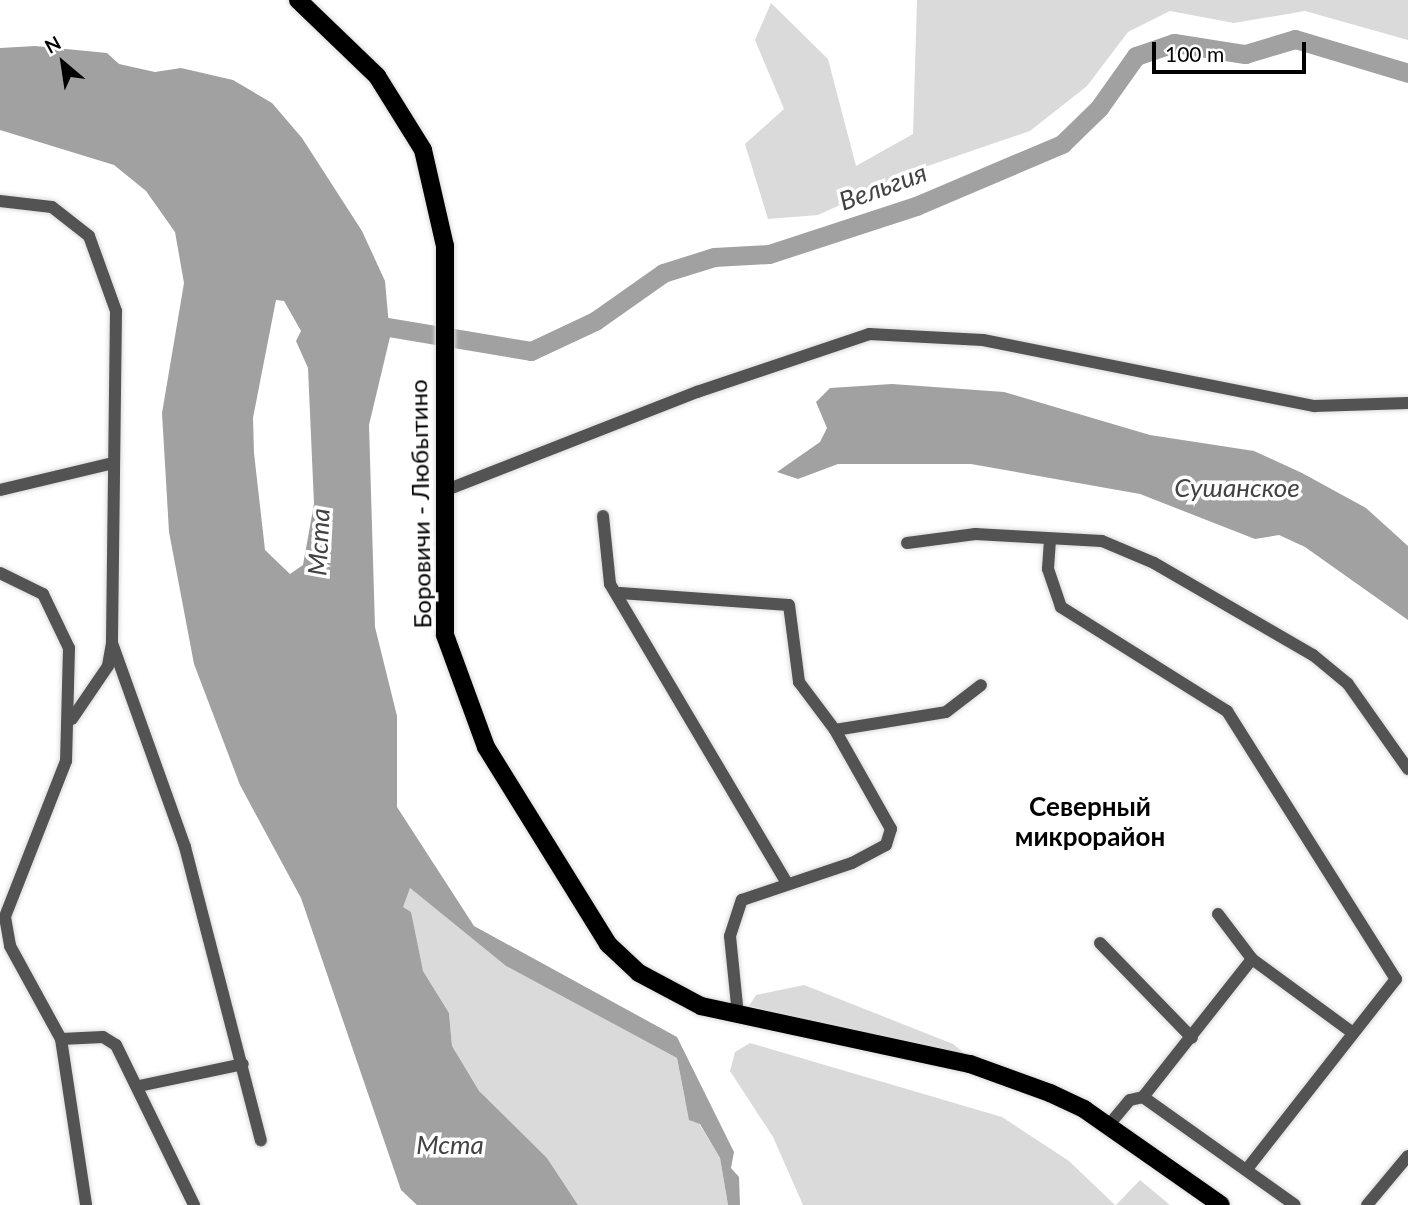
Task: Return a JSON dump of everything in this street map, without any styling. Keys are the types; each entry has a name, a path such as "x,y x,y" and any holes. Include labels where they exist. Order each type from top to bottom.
{"main road":[{"name":"Боровичи - Любытино","path":"298,0 377,76 415,129 442,218 445,265 445,635 486,747 518,806 621,959 669,991 745,1017 970,1064 1050,1093 1108,1126 1221,1205"}],"street":[{"path":"0,201 52,207 89,236 101,259 116,311 109,464 111,643 108,666 71,722"},
{"path":"444,491 697,392 869,334 983,340 1314,406 1408,403"},
{"path":"0,490 109,464"},
{"path":"603,516 610,584 620,593 787,883"},
{"path":"907,543 975,534 1102,541 1154,563 1313,655 1348,684 1408,769"},
{"path":"1050,540 1048,569 1061,607 1225,709 1315,845 1396,979 1247,1169"},
{"path":"0,573 43,594 60,622 69,648 71,722 49,816 5,917 10,946 61,1040 86,1205"},
{"path":"620,593 789,605 799,682 835,730 891,829 886,845 852,863 742,900 734,918 745,1017"},
{"path":"111,643 185,847 261,1140"},
{"path":"835,730 946,712 981,685"},
{"path":"1218,914 1252,959 1353,1033"},
{"path":"1100,943 1192,1038"},
{"path":"1108,1126 1130,1100 1143,1097 1252,959"},
{"path":"61,1040 103,1037 116,1045 139,1086 194,1205"},
{"path":"139,1086 243,1064"},
{"path":"1143,1097 1295,1205"},
{"path":"1367,1205 1408,1156"}],"shaded area":[{"path":"917,0 1408,0 1408,40 1305,11 1234,23 1170,11 1128,32 1087,86 1030,131 919,169 818,215 768,219 745,144 784,109 755,40 771,3 828,59 856,166 913,134"},
{"path":"410,888 506,966 677,1058 685,1100 720,1158 728,1205 578,1205 547,1158 478,1091 452,1046 449,1013 423,971 402,907"},
{"path":"804,985 953,1044 972,1060 749,1006 756,995"},
{"path":"750,1043 1002,1117 1069,1161 1115,1205 803,1205 773,1137 730,1071 735,1052"},
{"path":"1140,1180 1170,1205 1116,1205"}],"water":[{"name":"Мста","path":"35,46 107,53 119,64 155,72 181,68 233,80 272,103 302,138 362,231 385,281 390,337 369,425 375,627 397,716 397,807 474,926 677,1037 734,1152 731,1168 739,1177 740,1205 728,1205 720,1158 700,1124 689,1120 677,1058 506,966 410,888 403,907 411,912 423,971 449,1013 452,1046 479,1091 547,1158 578,1205 417,1205 401,1190 301,898 240,785 194,664 169,532 162,413 184,283 175,232 146,191 114,165 0,130 0,48","holes":["276,300 284,301 301,331 296,341 308,368 314,504 303,565 290,574 265,550 254,453 253,418"]},
{"name":"Сушанское","path":"892,384 1004,392 1150,435 1254,451 1302,473 1366,508 1408,546 1408,620 1305,547 1279,535 1255,539 1140,494 971,464 838,464 798,479 777,472 820,442 827,428 816,402 830,388"}],"waterway":[{"name":"Вельгия","path":"364,323 531,351 595,321 663,273 714,257 769,254 916,206 1062,144 1099,108 1136,56 1174,43 1245,54 1295,39 1408,73"}],"district":[{"name":"Северный микрорайон","path":"1090,822"}]}
